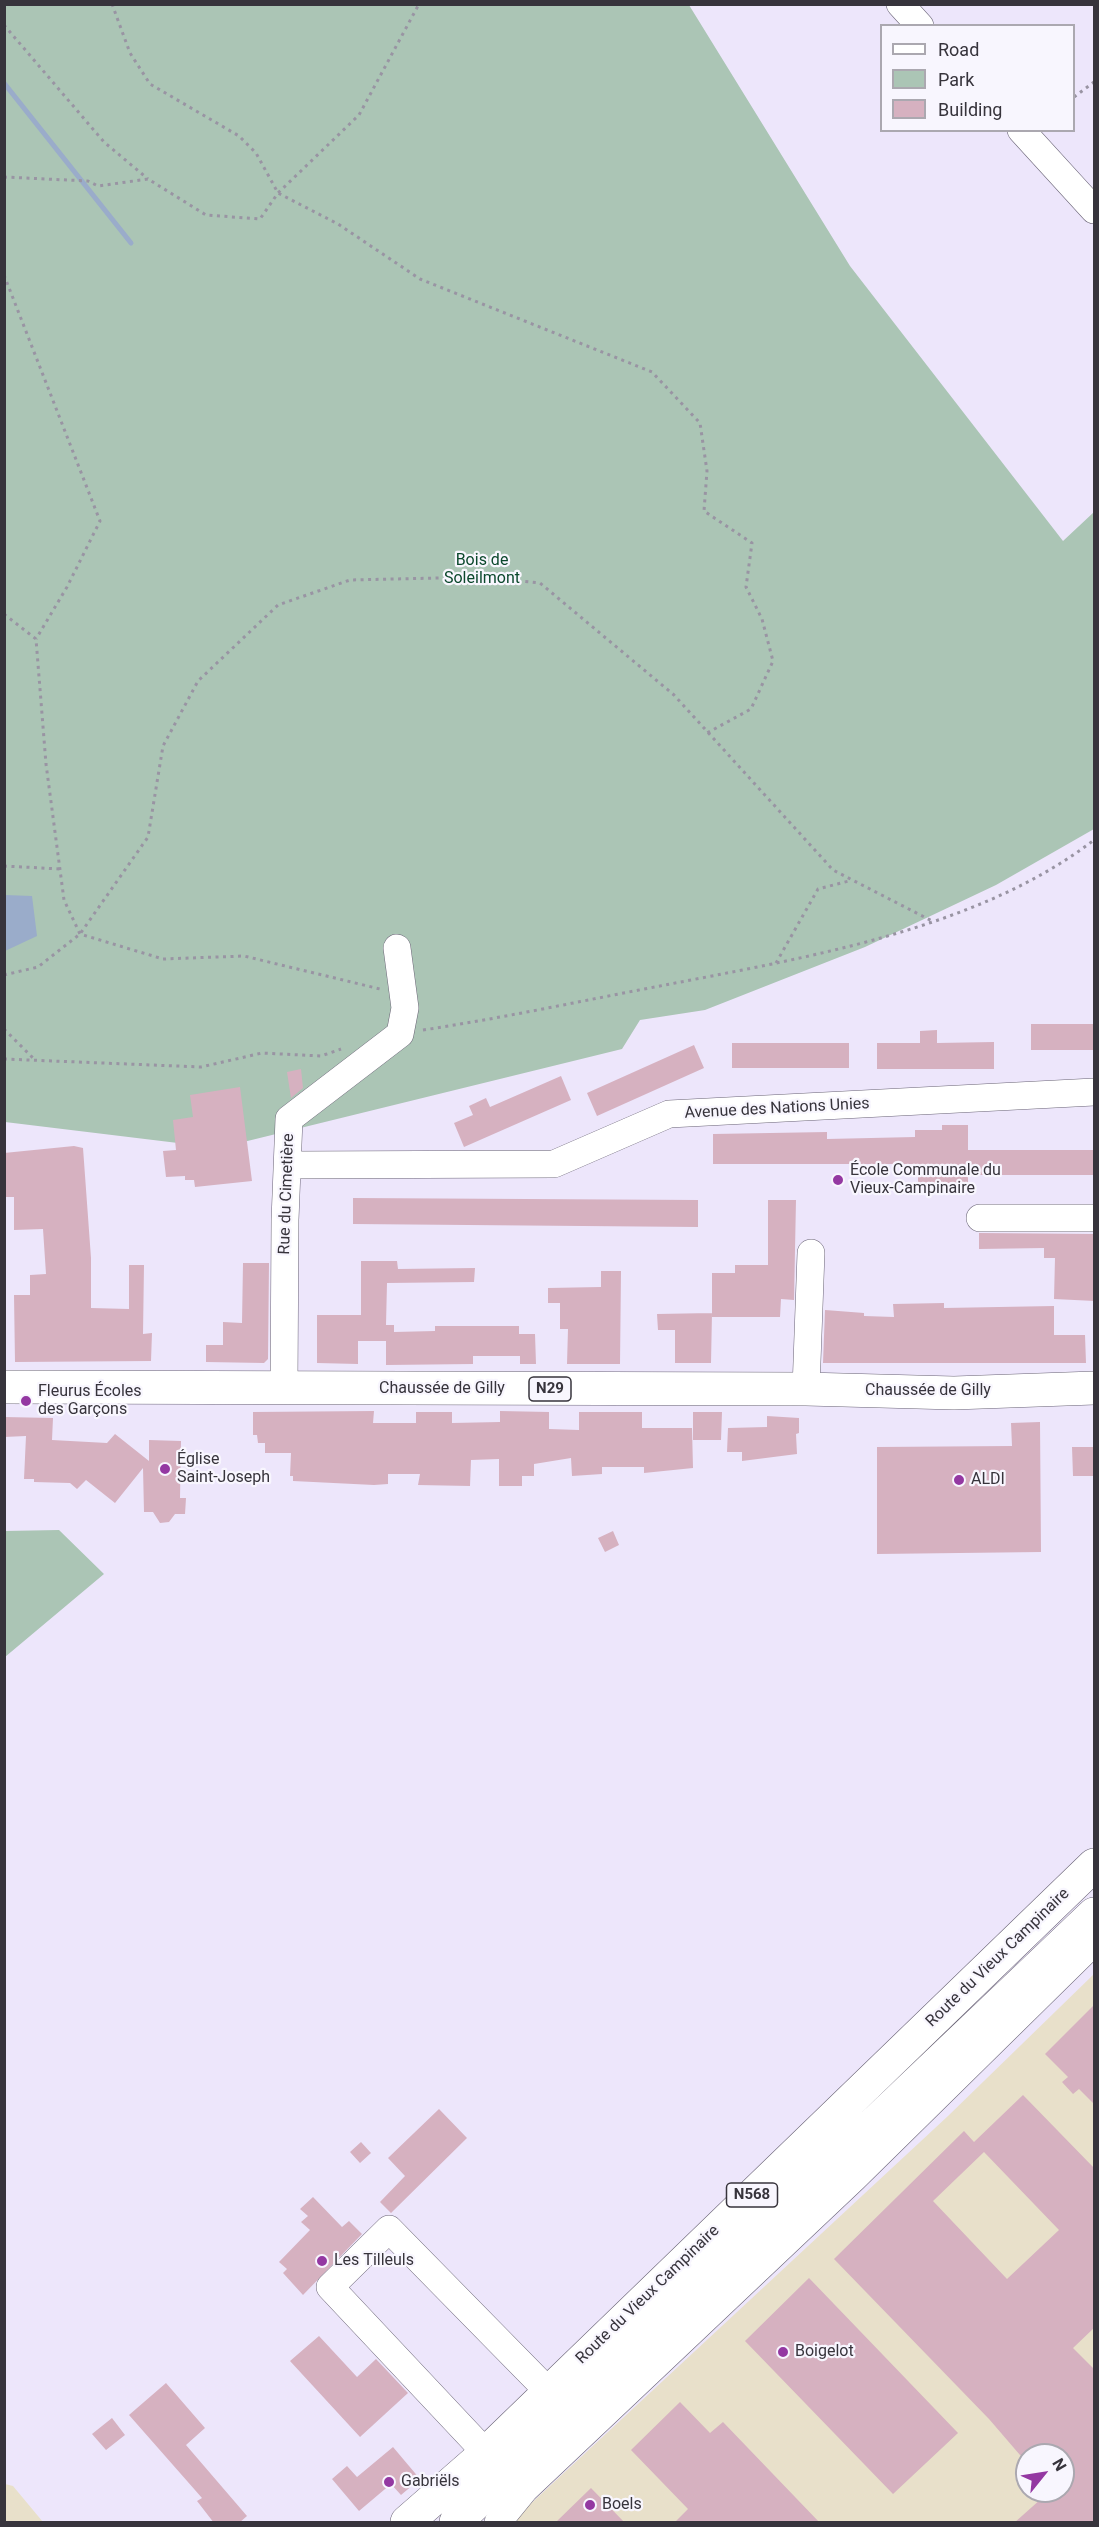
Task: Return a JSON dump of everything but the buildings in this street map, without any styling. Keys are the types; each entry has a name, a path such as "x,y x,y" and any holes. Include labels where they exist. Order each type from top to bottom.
{"main road":[{"name":"Chaussée de Gilly","path":"4,1387 806,1389 954,1393 1095,1388"},
{"name":"Route du Vieux Campinaire","path":"407,2523 486,2453 1095,1865"},
{"name":"Route du Vieux Campinaire","path":"476,2519 1095,1914"}],"street":[{"path":"900,4 918,24"},
{"path":"1023,132 1095,210"},
{"path":"397,948 402,1021"},
{"name":"Rue du Cimetière","path":"285,1388 285,1220 289,1165 289,1119 402,1021"},
{"name":"Avenue des Nations Unies","path":"289,1165 554,1164 669,1114 1095,1092"},
{"path":"980,1218 1095,1218"},
{"path":"806,1389 811,1253"},
{"path":"476,2519 525,2488 854,2178 1095,1942"},
{"path":"486,2453 330,2287 389,2229 549,2392"}],"path":[{"path":"112,4 130,53 150,84 239,136 256,153 278,193 338,224 420,279 652,372 700,423 707,471 704,511 752,543 746,587 762,619 773,661 751,709 706,733"},
{"path":"4,25 105,142 148,179 206,215 260,219 278,193 358,115 419,4"},
{"path":"1075,96 1095,82"},
{"path":"4,177 69,182 88,181 98,186 148,179"},
{"path":"4,275 100,521 67,587 36,639 46,764 64,900 80,934 163,959 244,956 376,986 402,1021 521,1015 776,963 934,922 972,908 1066,862 1095,840"},
{"path":"4,975 38,967 80,934 148,837 163,746 198,681 278,605 350,580 484,577 540,583 674,695 832,870 934,922"},
{"path":"4,614 36,639"},
{"path":"4,866 60,869"},
{"path":"776,963 818,889 851,880"},
{"path":"4,1029 34,1059"},
{"path":"4,1059 201,1067 262,1053 321,1056 352,1046"}],"shaded area":[{"path":"1094,1974 1094,2522 511,2522 948,2116"},
{"path":"5,2484 13,2486 43,2522 5,2522"}],"green space":[{"name":"Bois de Soleilmont","path":"5,5 689,5 850,266 1063,541 1094,512 1094,829 996,885 865,947 705,1010 640,1020 622,1049 219,1148 5,1122"},
{"path":"59,1530 104,1574 5,1657 5,1531"}],"water":[{"path":"5,895 32,896 37,936 5,951"}],"waterway":[{"path":"4,83 131,243"}],"place":[{"name":"École Communale du Vieux-Campinaire","path":"838,1180"},
{"name":"Fleurus Écoles des Garçons","path":"26,1401"},
{"name":"Église Saint-Joseph","path":"165,1469"},
{"name":"ALDI","path":"959,1480"},
{"name":"Les Tilleuls","path":"322,2261"},
{"name":"Boigelot","path":"783,2352"},
{"name":"Gabriëls","path":"389,2482"},
{"name":"Boels","path":"590,2505"}]}
